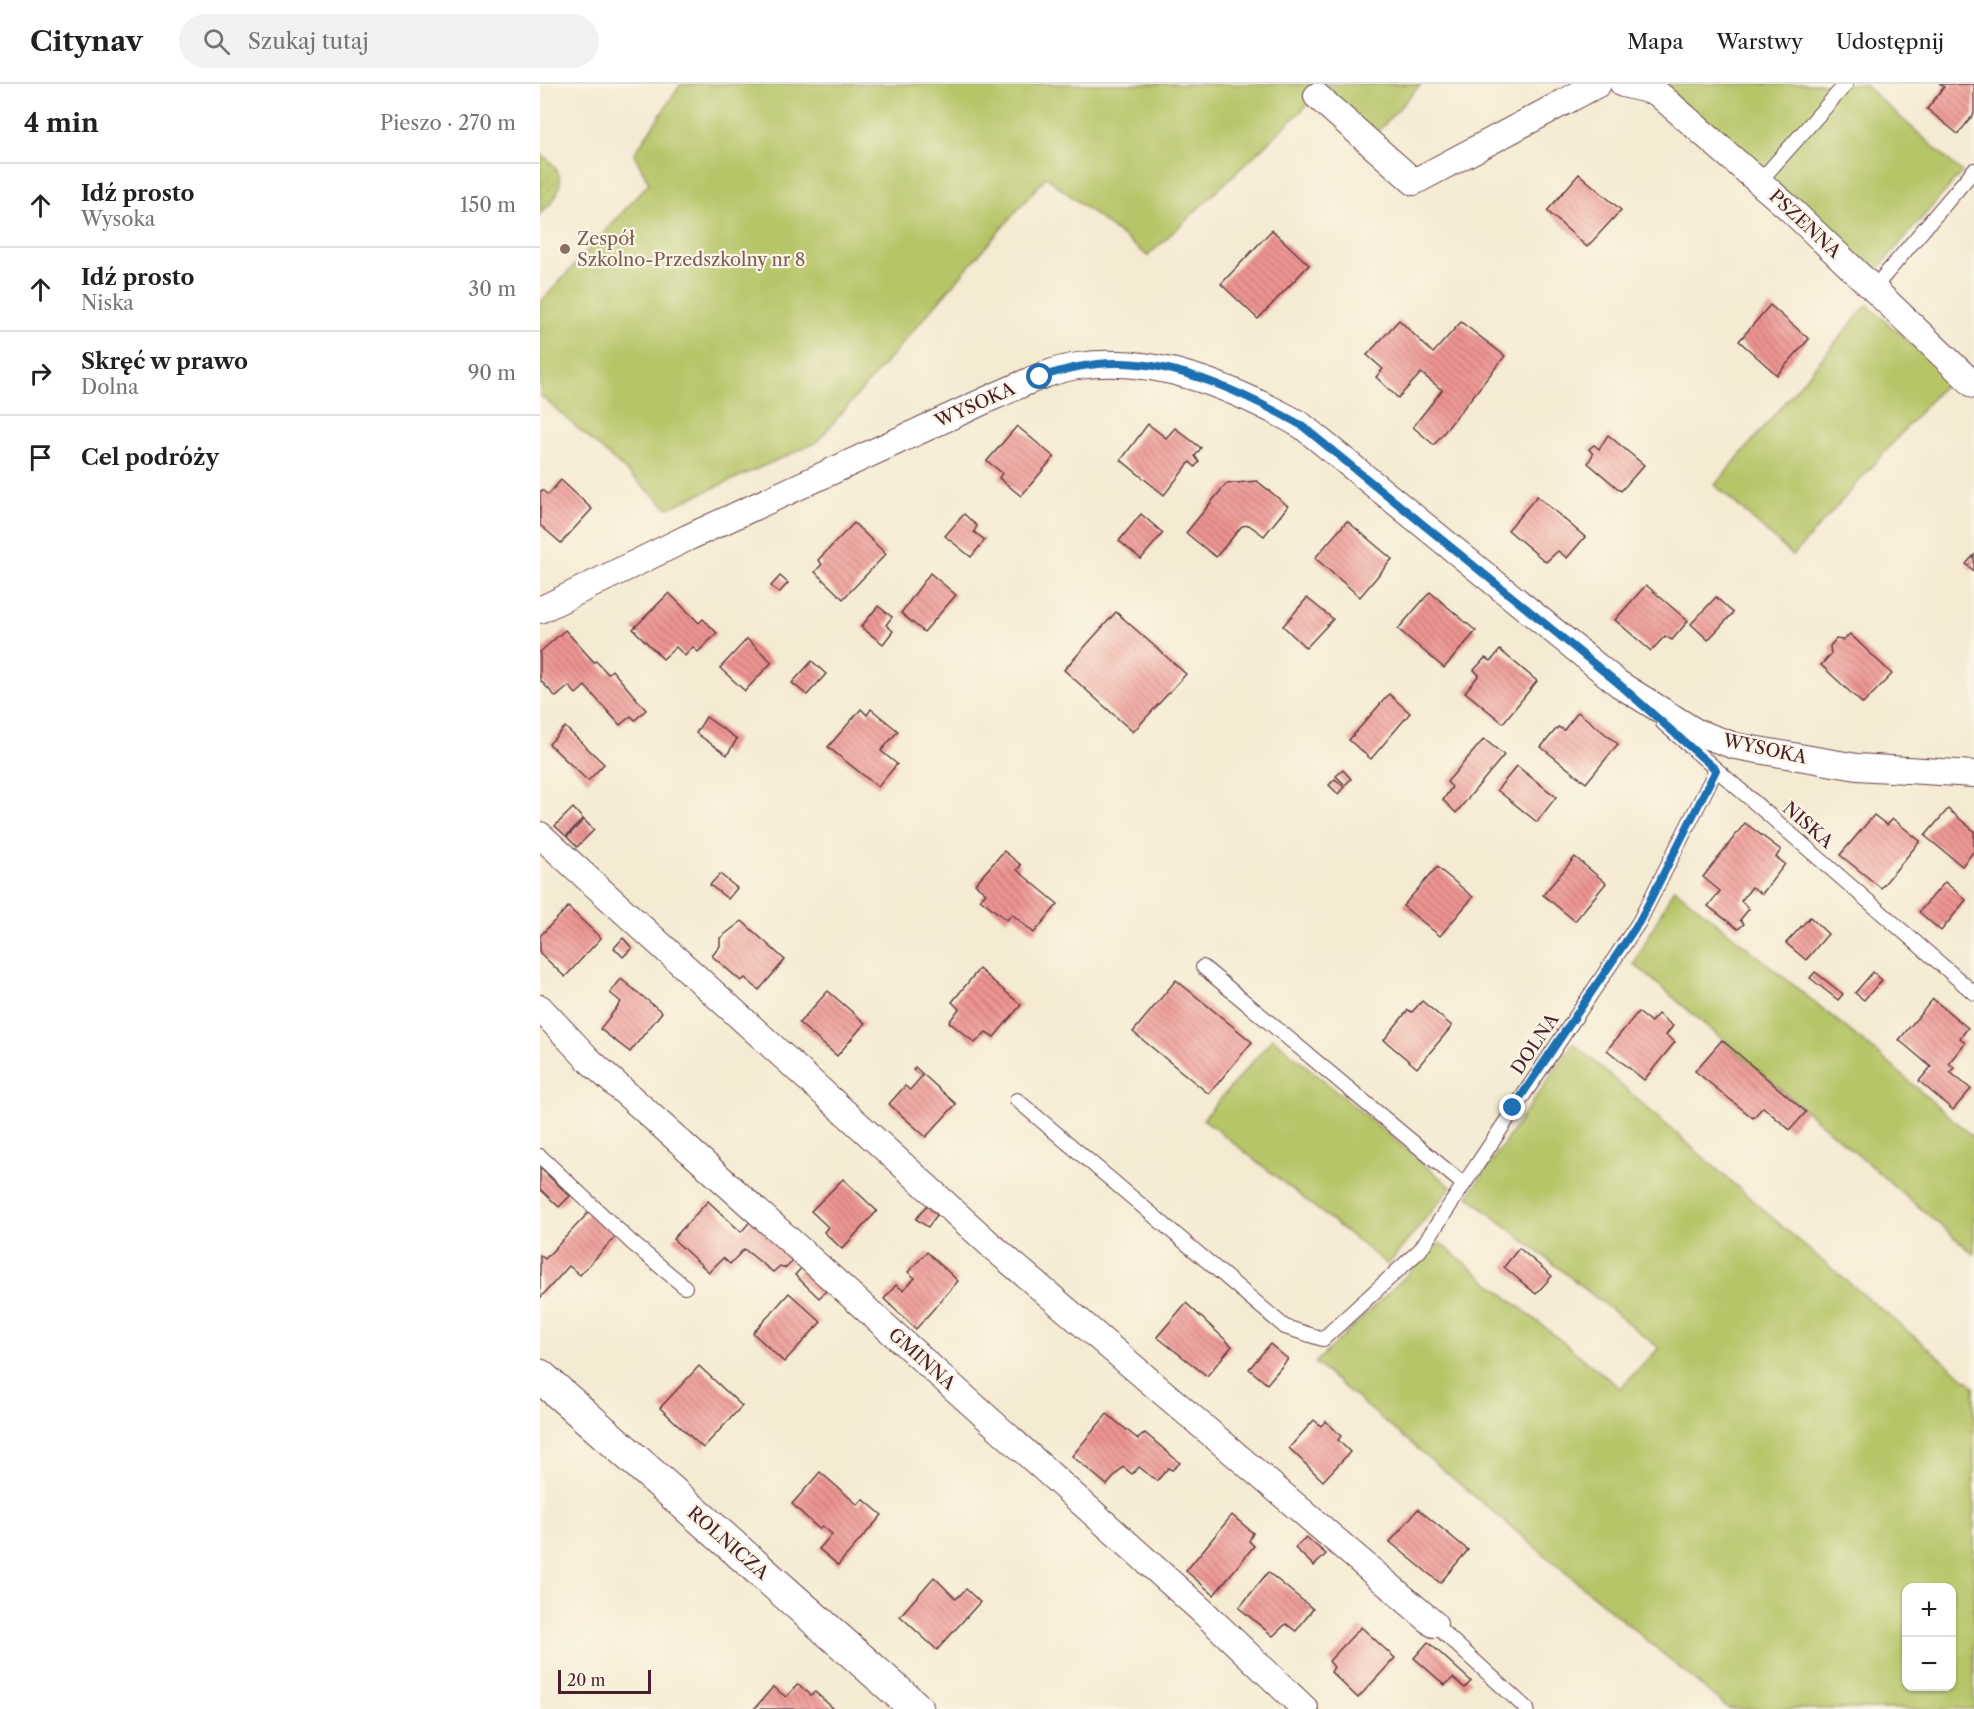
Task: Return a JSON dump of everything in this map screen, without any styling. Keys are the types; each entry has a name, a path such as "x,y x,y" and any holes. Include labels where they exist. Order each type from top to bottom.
{"street":[{"path":"1317,96 1414,182 1598,84"},
{"name":"PSZENNA","path":"1623,84 1656,92 1759,182 1974,385"},
{"name":"WYSOKA","path":"540,610 687,538 995,396 1040,377 1076,367 1121,363 1165,369 1246,394 1301,425 1619,684 1696,732 1735,746 1857,767 1974,774"},
{"path":"540,835 994,1248 1434,1624"},
{"name":"GMINNA","path":"540,1008 590,1061 1200,1609 1305,1709"},
{"name":"ROLNICZA","path":"540,1376 917,1709"}],"lane":[{"path":"1759,182 1846,84"},
{"path":"1873,289 1974,170"},
{"name":"NISKA","path":"1619,684 1974,993"},
{"name":"DOLNA","path":"1017,1100 1284,1326 1323,1339 1420,1250 1639,922 1716,770"},
{"path":"1203,967 1463,1184"},
{"path":"540,1156 631,1242 685,1287"},
{"path":"1434,1624 1527,1709"}],"green space":[{"path":"681,84 1421,84 1361,150 1317,96 1148,256 1046,177 816,443 668,508 540,395 540,303 649,183 634,154"},
{"path":"1662,84 1863,84 1962,172 1876,271 1854,256"},
{"path":"540,153 555,168 560,183 554,198 540,214"},
{"path":"1867,305 1950,378 1793,556 1715,485"},
{"path":"1674,888 1877,1053 1974,1138 1974,1254 1634,964"},
{"path":"1273,1038 1451,1187 1388,1265 1203,1119"},
{"path":"1573,1043 1807,1248 1974,1386 1974,1709 1729,1709 1315,1363 1440,1243 1620,1388 1659,1348 1468,1196"}],"building":[{"path":"1940,84 1974,84 1974,114 1958,134 1927,109 1944,87"},
{"path":"1579,174 1621,210 1587,247 1547,211"},
{"path":"1272,230 1309,265 1258,319 1221,284"},
{"path":"1770,305 1809,339 1777,375 1739,341"},
{"path":"1399,320 1433,353 1461,322 1505,356 1434,445 1413,427 1442,390 1421,373 1398,398 1376,377 1383,369 1367,355"},
{"path":"1148,424 1166,438 1175,428 1201,448 1195,456 1199,462 1195,467 1190,462 1164,495 1121,460"},
{"path":"1017,426 1054,457 1021,496 999,478 1002,473 987,461"},
{"path":"1608,435 1644,465 1621,491 1588,463 1593,454 1589,449 1594,445 1599,449"},
{"path":"561,480 592,509 561,543 540,525 540,492 542,490 548,495"},
{"path":"1257,481 1288,506 1264,536 1249,525 1242,526 1216,557 1186,533 1226,484"},
{"path":"1537,496 1585,537 1567,558 1558,551 1546,562 1508,530"},
{"path":"964,514 977,526 974,532 985,540 971,557 945,536"},
{"path":"1141,514 1163,533 1141,559 1119,541"},
{"path":"1347,521 1392,559 1360,597 1315,558"},
{"path":"854,523 886,554 843,599 815,572 822,564 818,560"},
{"path":"1974,555 1974,571 1966,564"},
{"path":"930,573 956,595 924,632 901,613"},
{"path":"780,576 788,583 779,593 771,586"},
{"path":"1646,585 1688,621 1672,640 1665,636 1651,651 1615,620"},
{"path":"1430,592 1476,631 1444,668 1398,629"},
{"path":"669,593 699,623 703,619 717,633 698,652 693,647 685,656 676,647 663,659 633,629"},
{"path":"1716,597 1733,613 1708,640 1691,624"},
{"path":"1307,598 1333,619 1306,648 1283,626"},
{"path":"878,606 892,617 886,625 893,631 883,644 861,627"},
{"path":"1116,612 1186,674 1133,732 1064,670"},
{"path":"565,630 608,674 612,670 646,710 635,720 631,716 620,725 585,686 576,694 569,686 556,697 540,680 540,652"},
{"path":"1850,634 1892,674 1863,704 1821,665 1831,654 1830,646 1836,639 1843,640"},
{"path":"747,639 772,662 745,691 720,668"},
{"path":"1500,650 1537,681 1503,723 1465,692 1479,675 1474,670 1485,658 1491,661"},
{"path":"812,661 826,674 807,695 792,683"},
{"path":"1389,694 1410,713 1371,759 1349,740"},
{"path":"861,709 867,715 871,709 898,731 881,751 897,764 878,787 828,747"},
{"path":"1578,712 1618,744 1586,783 1541,747 1558,727 1564,730"},
{"path":"706,717 737,739 727,755 696,733"},
{"path":"565,727 604,764 588,781 549,744"},
{"path":"1484,739 1504,755 1456,813 1443,800 1452,787 1447,782"},
{"path":"1517,766 1556,797 1537,822 1497,790"},
{"path":"1343,770 1351,779 1345,785 1336,776"},
{"path":"1335,779 1344,787 1338,794 1329,785"},
{"path":"573,808 583,819 566,836 555,826"},
{"path":"1948,809 1974,831 1974,851 1962,866 1925,836"},
{"path":"1874,815 1887,825 1893,819 1920,841 1881,888 1840,855"},
{"path":"584,820 594,830 577,847 567,837"},
{"path":"1745,823 1781,850 1776,857 1785,864 1762,894 1752,887 1741,901 1749,909 1740,920 1744,924 1738,929 1708,906 1720,891 1703,877"},
{"path":"1004,851 1021,865 1017,870 1058,904 1034,933 1012,914 1007,920 980,899 986,893 975,884"},
{"path":"1575,857 1606,883 1575,921 1543,895"},
{"path":"1437,867 1473,897 1440,936 1403,906"},
{"path":"720,874 737,888 728,899 710,885"},
{"path":"1945,882 1966,900 1941,931 1919,912"},
{"path":"568,907 601,938 565,977 540,953 540,936"},
{"path":"1810,917 1828,934 1806,960 1786,943"},
{"path":"742,921 785,960 759,990 745,978 741,981 712,956 720,946 720,938"},
{"path":"623,938 632,948 623,957 614,948"},
{"path":"979,969 1021,1005 994,1037 986,1032 975,1043 949,1022 959,1009 952,1002"},
{"path":"1815,972 1843,994 1838,1000 1810,978"},
{"path":"1873,972 1882,980 1864,1000 1855,993"},
{"path":"621,979 662,1012 630,1052 600,1029 621,1002 610,993"},
{"path":"1176,980 1252,1042 1209,1094 1133,1032"},
{"path":"828,991 865,1023 837,1056 799,1023"},
{"path":"1933,999 1968,1028 1960,1038 1965,1043 1949,1063 1954,1068 1950,1072 1971,1089 1953,1110 1919,1081 1931,1067 1899,1040"},
{"path":"1422,1001 1452,1026 1417,1068 1384,1040 1408,1010 1412,1012"},
{"path":"1638,1012 1651,1022 1658,1014 1673,1026 1666,1035 1675,1042 1644,1080 1607,1050"},
{"path":"1722,1040 1806,1112 1790,1130 1763,1107 1753,1118 1695,1071"},
{"path":"915,1067 956,1104 926,1137 889,1104 905,1086 910,1090 922,1076 913,1070"},
{"path":"540,1168 570,1196 559,1207 540,1189"},
{"path":"843,1179 877,1211 842,1249 824,1232 828,1227 811,1211"},
{"path":"708,1201 741,1232 755,1216 798,1256 786,1268 780,1266 773,1272 744,1249 730,1264 723,1258 709,1272 673,1239"},
{"path":"927,1205 937,1215 928,1227 916,1219"},
{"path":"590,1211 616,1236 580,1275 569,1266 540,1298 540,1255 545,1259"},
{"path":"1519,1248 1552,1276 1536,1294 1504,1267"},
{"path":"927,1252 958,1281 916,1329 884,1299 896,1285 903,1290 915,1278 908,1272"},
{"path":"805,1264 830,1287 819,1298 795,1275"},
{"path":"789,1293 821,1322 784,1362 753,1333"},
{"path":"1186,1303 1232,1346 1207,1376 1157,1337"},
{"path":"1270,1344 1288,1359 1267,1384 1249,1369"},
{"path":"699,1366 742,1406 703,1448 660,1408"},
{"path":"1107,1414 1138,1439 1145,1433 1180,1463 1172,1470 1168,1468 1157,1481 1139,1467 1132,1474 1123,1467 1107,1485 1072,1456"},
{"path":"1314,1420 1321,1426 1326,1421 1341,1436 1338,1440 1350,1452 1323,1481 1289,1448"},
{"path":"820,1472 858,1505 863,1499 882,1515 838,1565 819,1549 832,1534 822,1526 819,1529 792,1504"},
{"path":"1418,1509 1468,1550 1440,1583 1390,1542"},
{"path":"1232,1515 1253,1533 1249,1541 1254,1546 1214,1595 1186,1571"},
{"path":"1306,1537 1326,1554 1314,1566 1295,1548"},
{"path":"1268,1572 1313,1609 1296,1631 1286,1624 1273,1636 1239,1608"},
{"path":"934,1577 956,1599 966,1589 980,1602 937,1650 900,1616"},
{"path":"1361,1627 1395,1658 1358,1698 1331,1672 1334,1667 1329,1661"},
{"path":"1428,1642 1471,1681 1465,1688 1453,1678 1445,1685 1414,1658"},
{"path":"798,1684 811,1695 815,1692 834,1709 754,1709 773,1687 786,1697"}],"place":[{"name":"Zespół Szkolno-Przedszkolny nr 8","path":"565,249"}],"route":[{"path":"1040,377 1076,367 1121,363 1165,369 1246,394 1301,425 1346,459 1619,684 1716,770 1639,922 1513,1108"}]}
